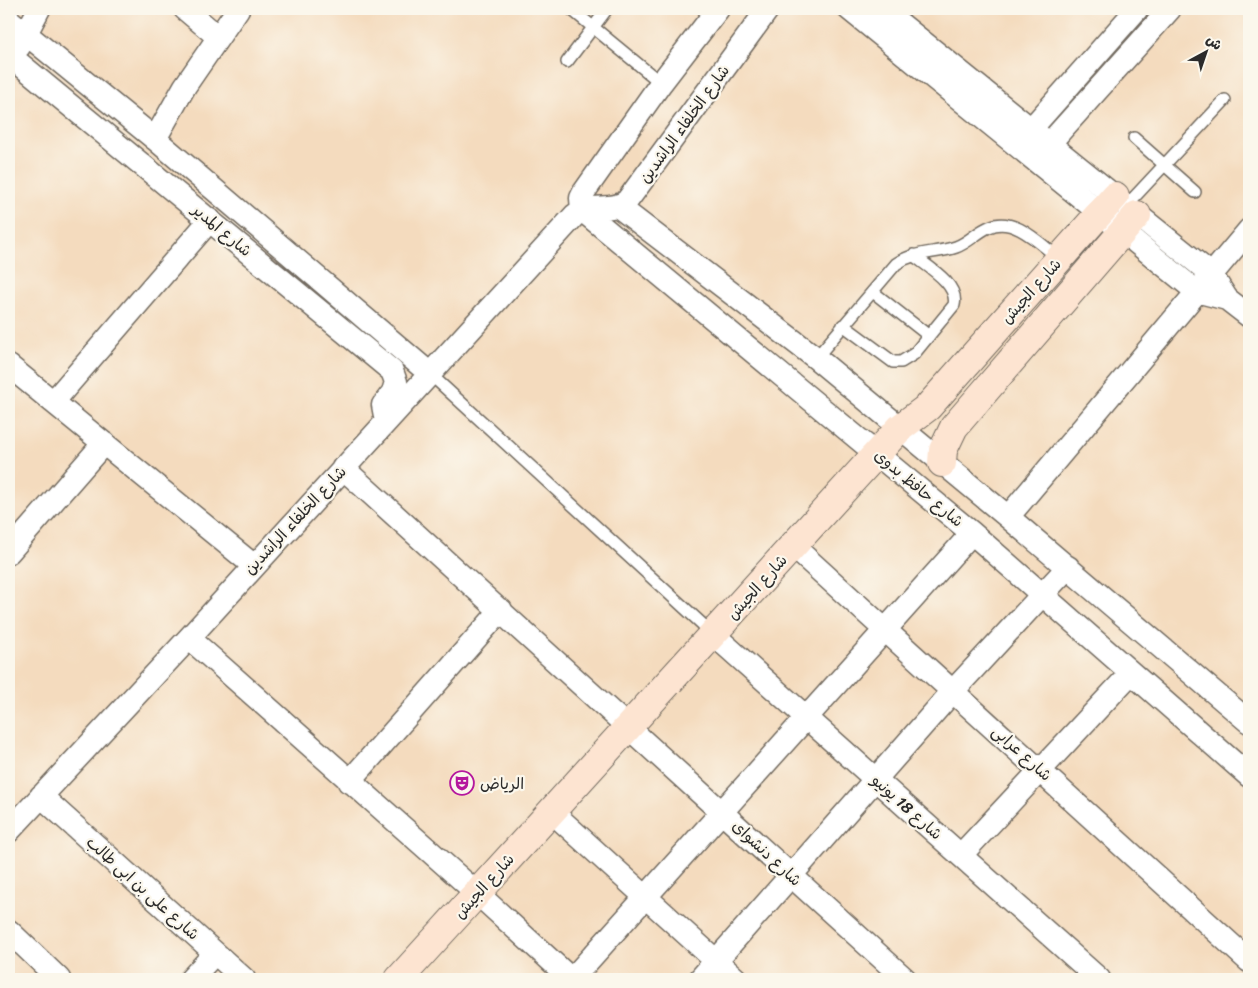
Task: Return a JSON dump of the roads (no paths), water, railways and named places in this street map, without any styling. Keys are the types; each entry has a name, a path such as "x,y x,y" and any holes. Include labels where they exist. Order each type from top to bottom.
{"street":[{"path":"10,61 17,27 39,9"},
{"path":"185,9 217,36"},
{"path":"155,139 185,86 217,36 238,9"},
{"name":"شارع الخلفاء الراشدين","path":"9,831 582,210 581,198 584,192 661,83 718,9"},
{"name":"شارع الخلفاء الراشدين","path":"619,207 634,193 768,9"},
{"path":"849,9 1034,160 1120,213 1211,274 1228,299 1249,316"},
{"path":"882,9 1049,143 1196,291 1228,299"},
{"path":"1034,160 1170,9"},
{"path":"1016,145 1129,12"},
{"name":"شارع المدير","path":"17,27 155,139 429,374"},
{"name":"شارع المدير","path":"10,61 210,220 392,371 395,376 395,387 383,405 388,419"},
{"path":"582,210 619,207"},
{"name":"شارع حافظ بدوى","path":"619,207 816,358 1068,567 1249,722"},
{"name":"شارع حافظ بدوى","path":"582,210 878,453 1132,673 1245,765"},
{"name":"شارع الجيش","path":"405,977 900,428 928,408 1060,259 1120,213"},
{"name":"شارع الجيش","path":"942,463 943,450 954,427 1120,213"},
{"path":"53,402 210,220"},
{"path":"1008,517 1249,230"},
{"path":"9,366 253,565"},
{"path":"9,552 104,443"},
{"name":"شارع دنشواى","path":"343,468 905,979"},
{"path":"189,638 571,979 972,533"},
{"name":"شارع عرابى","path":"794,547 1249,961"},
{"path":"700,979 953,691 1068,567"},
{"path":"349,782 500,610"},
{"name":"شارع 18 يونيو","path":"714,635 1099,979"},
{"path":"960,855 1132,673"},
{"name":"شارع على بن ابى طالب","path":"41,796 244,979"},
{"path":"552,812 736,979"},
{"path":"9,931 59,979"},
{"path":"191,979 215,953"}],"lane":[{"path":"572,9 661,83"},
{"path":"567,62 607,9"},
{"path":"1120,213 1225,100"},
{"path":"1134,138 1195,192"},
{"path":"816,358 896,264 913,255 956,247 990,226 1000,224 1020,229 1060,259"},
{"path":"843,325 893,362 908,359 954,305 955,293 952,288 913,255"},
{"path":"873,292 928,336"},
{"path":"429,374 714,635"}],"place":[{"name":"الرياض","path":"462,783"}]}
